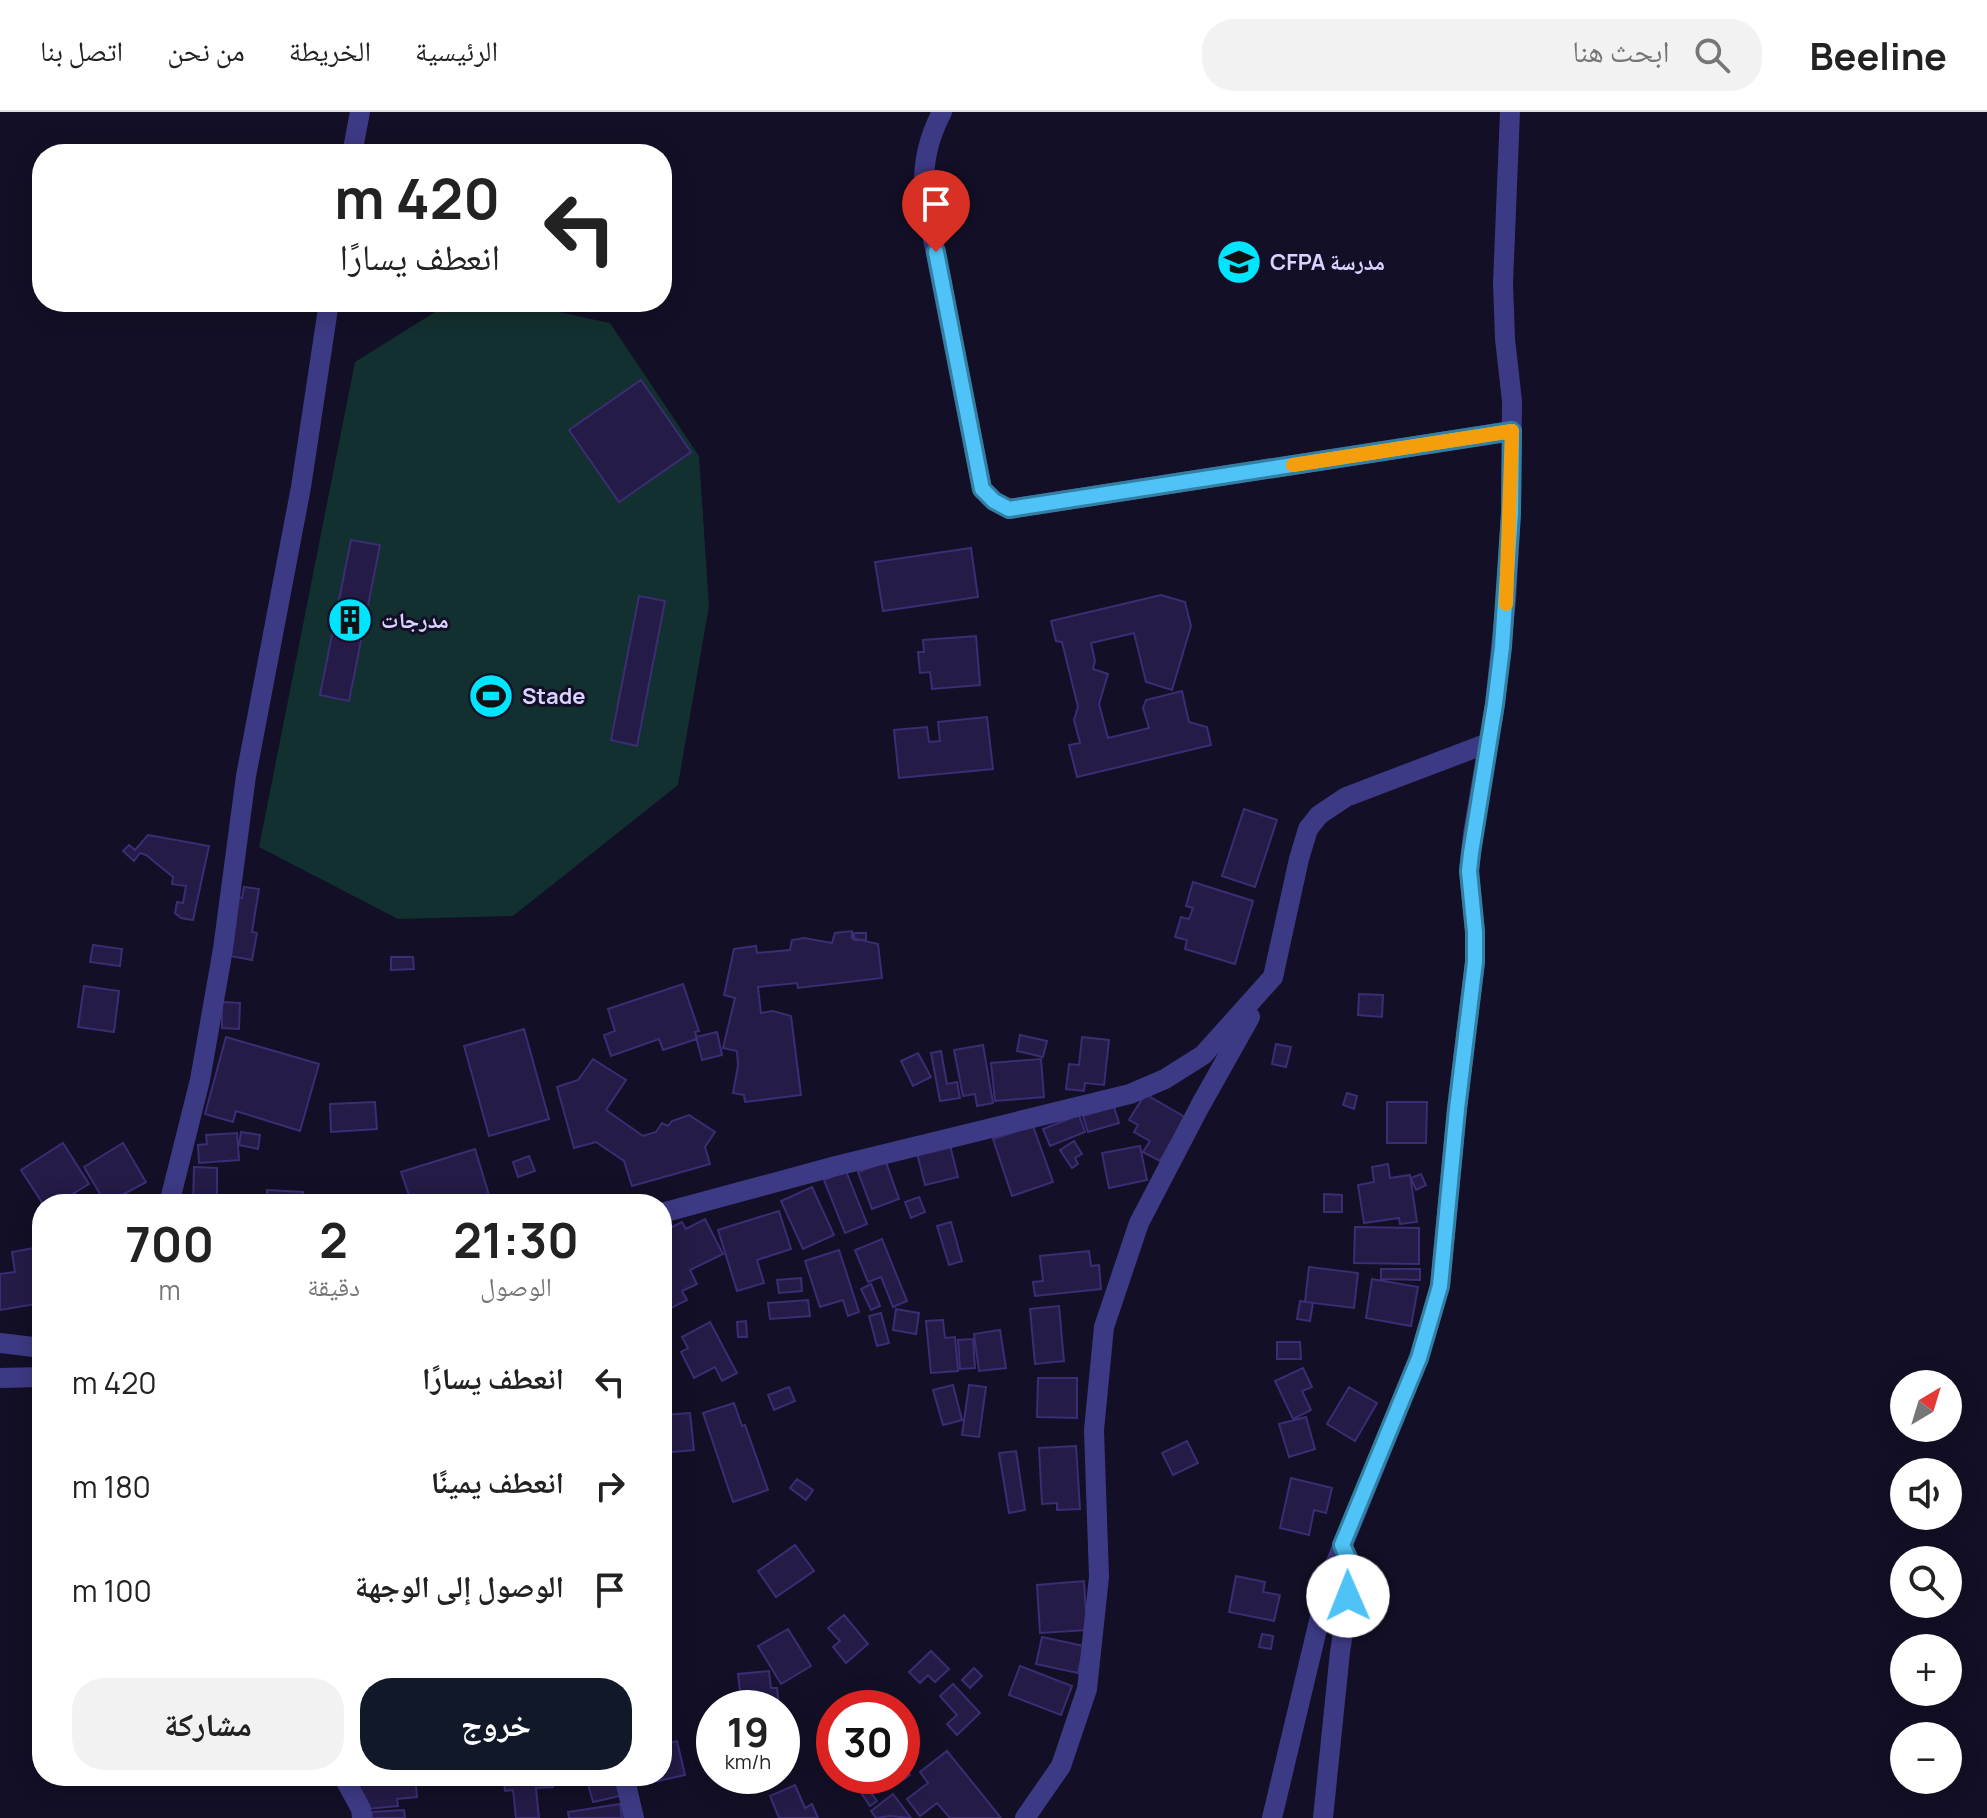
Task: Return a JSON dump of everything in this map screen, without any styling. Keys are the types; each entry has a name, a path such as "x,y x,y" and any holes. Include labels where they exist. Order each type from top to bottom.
{"street":[{"path":"354,144 360,112"},
{"path":"942,112 930,136 924,166 924,193 982,489 994,501 1009,509 1512,431"},
{"path":"1272,1818 1323,1603 1342,1545 1419,1358 1440,1286 1475,962 1469,871 1495,704 1506,600 1512,431 1503,283 1510,112"},
{"path":"172,1194 200,1080 223,949 246,776 301,487 327,312"},
{"path":"1025,1818 1061,1766 1087,1689 1099,1577 1094,1430 1104,1327 1139,1223 1273,977 1308,829 1319,815 1346,797 1488,743"},
{"path":"672,1210 777,1181 1130,1094 1165,1079 1203,1055 1273,977"},
{"path":"0,1343 32,1347"},
{"path":"0,1378 32,1377"},
{"path":"1323,1818 1340,1652 1353,1569 1342,1545"},
{"path":"348,1786 361,1809 362,1818"},
{"path":"626,1786 634,1818"}],"green space":[{"name":"Stade","path":"435,312 559,312 610,323 699,456 709,606 678,785 513,916 398,919 259,847 355,362"}],"building":[{"path":"641,380 691,452 619,502 569,430"},
{"name":"مدرجات","path":"351,540 380,545 349,701 320,695"},
{"path":"971,548 978,597 883,611 875,562"},
{"path":"1161,595 1185,602 1191,626 1172,690 1146,682 1134,633 1091,643 1095,661 1093,669 1108,674 1099,704 1108,738 1149,728 1143,708 1146,700 1182,691 1189,722 1207,727 1211,745 1077,777 1069,745 1080,743 1074,720 1078,707 1062,642 1056,641 1051,621"},
{"path":"639,596 665,601 637,746 611,740"},
{"path":"976,636 980,685 932,689 930,672 920,673 918,652 924,652 923,640"},
{"path":"987,717 993,769 899,778 894,730 927,727 929,742 940,741 938,722"},
{"path":"1244,809 1277,820 1255,887 1222,876"},
{"path":"148,835 209,846 193,920 181,918 175,913 177,902 183,903 186,886 172,884 173,877 146,855 140,853 134,861 123,851 129,845 135,850"},
{"path":"1193,882 1253,901 1235,964 1185,949 1187,940 1175,937 1181,917 1189,919 1193,908 1186,906"},
{"path":"244,887 259,889 252,932 257,933 252,960 225,955 234,896 242,898"},
{"path":"852,931 852,938 878,944 882,978 798,988 797,983 758,987 761,1013 773,1011 791,1016 801,1095 745,1102 744,1095 733,1093 738,1066 737,1051 723,1048 735,998 724,995 734,949 756,946 757,953 790,950 792,940 804,938 832,943 835,933"},
{"path":"854,933 866,933 866,940 854,940"},
{"path":"93,945 122,949 120,966 90,962"},
{"path":"391,957 413,957 414,969 391,970"},
{"path":"683,984 699,1031 695,1032 697,1039 663,1050 659,1039 611,1056 604,1035 615,1031 608,1009"},
{"path":"84,986 119,991 114,1032 78,1027"},
{"path":"1359,994 1383,995 1382,1017 1358,1015"},
{"path":"222,1002 240,1003 239,1029 222,1028"},
{"path":"524,1029 549,1119 489,1136 464,1046"},
{"path":"717,1032 722,1055 702,1060 696,1037"},
{"path":"1020,1035 1047,1041 1043,1057 1017,1051"},
{"path":"226,1037 319,1064 300,1131 236,1111 233,1122 205,1114"},
{"path":"1082,1037 1109,1040 1104,1085 1085,1083 1084,1091 1066,1089 1069,1064 1079,1065"},
{"path":"1276,1044 1291,1047 1286,1067 1272,1064"},
{"path":"983,1045 993,1103 977,1106 975,1094 963,1096 954,1050"},
{"path":"941,1051 947,1084 957,1082 960,1098 940,1101 931,1053"},
{"path":"918,1053 931,1077 913,1086 901,1061"},
{"path":"593,1059 626,1080 606,1110 643,1136 656,1132 662,1123 668,1126 672,1121 689,1115 715,1132 705,1147 710,1164 632,1186 624,1161 596,1142 574,1148 557,1087 578,1080"},
{"path":"1041,1059 1044,1097 995,1101 991,1063"},
{"path":"1347,1093 1357,1096 1354,1109 1343,1105"},
{"path":"1145,1094 1185,1117 1160,1161 1143,1152 1150,1141 1134,1132 1138,1125 1129,1120"},
{"path":"375,1102 377,1129 331,1132 330,1104"},
{"path":"1387,1102 1427,1102 1426,1143 1387,1143"},
{"path":"1114,1107 1119,1123 1088,1132 1083,1116"},
{"path":"1079,1115 1085,1132 1050,1146 1043,1129"},
{"path":"1033,1126 1053,1182 1012,1196 993,1139"},
{"path":"241,1132 260,1135 258,1149 239,1145"},
{"path":"237,1133 239,1160 199,1163 198,1145 207,1144 206,1135"},
{"path":"1074,1141 1082,1154 1075,1158 1078,1164 1072,1168 1060,1150"},
{"path":"63,1143 89,1184 72,1194 37,1194 21,1170"},
{"path":"123,1143 146,1182 124,1194 100,1194 84,1167"},
{"path":"950,1145 958,1177 925,1185 917,1153"},
{"path":"1140,1146 1147,1180 1109,1188 1102,1153"},
{"path":"475,1149 489,1194 409,1194 401,1172"},
{"path":"529,1156 535,1171 518,1177 513,1162"},
{"path":"886,1162 899,1199 872,1209 858,1172"},
{"path":"1388,1164 1390,1178 1410,1175 1417,1222 1400,1224 1399,1218 1364,1223 1358,1185 1374,1182 1372,1167"},
{"path":"194,1167 217,1168 217,1194 193,1194"},
{"path":"846,1171 867,1224 845,1233 824,1180"},
{"path":"1421,1174 1426,1185 1416,1190 1411,1178"},
{"path":"812,1187 834,1235 803,1249 781,1201"},
{"path":"267,1190 303,1192 303,1194 267,1194"},
{"path":"1324,1194 1342,1195 1342,1212 1324,1212"},
{"path":"919,1197 925,1212 911,1218 905,1202"},
{"path":"779,1211 791,1249 757,1260 764,1283 737,1291 718,1230"},
{"path":"705,1219 723,1254 690,1270 697,1284 682,1291 687,1300 672,1308 672,1227 682,1222 686,1229"},
{"path":"951,1222 962,1261 949,1265 937,1226"},
{"path":"1355,1227 1419,1228 1419,1264 1354,1263"},
{"path":"882,1239 907,1301 893,1307 881,1277 868,1282 855,1250"},
{"path":"32,1248 32,1305 0,1310 0,1274 15,1272 12,1252"},
{"path":"839,1250 859,1312 848,1316 843,1300 820,1307 805,1261"},
{"path":"1089,1251 1091,1266 1099,1265 1101,1289 1035,1296 1033,1282 1043,1281 1040,1256"},
{"path":"1309,1267 1358,1273 1354,1308 1305,1302"},
{"path":"1381,1269 1420,1269 1420,1280 1381,1279"},
{"path":"801,1278 802,1291 779,1293 777,1280"},
{"path":"1372,1279 1418,1287 1411,1326 1366,1318"},
{"path":"871,1284 880,1306 871,1310 861,1289"},
{"path":"808,1300 810,1316 770,1319 768,1303"},
{"path":"1300,1301 1313,1303 1310,1321 1297,1319"},
{"path":"1059,1306 1064,1361 1035,1364 1030,1309"},
{"path":"896,1309 919,1313 916,1334 893,1330"},
{"path":"881,1313 889,1343 877,1346 869,1316"},
{"path":"943,1320 945,1338 955,1337 958,1371 931,1373 926,1321"},
{"path":"746,1321 747,1337 738,1337 737,1322"},
{"path":"710,1322 737,1373 722,1381 715,1367 694,1378 681,1352 688,1348 682,1337"},
{"path":"1000,1330 1006,1368 979,1371 974,1334"},
{"path":"973,1339 975,1368 960,1369 958,1340"},
{"path":"1277,1342 1300,1342 1301,1359 1277,1359"},
{"path":"1303,1368 1312,1387 1302,1391 1311,1410 1293,1419 1275,1381"},
{"path":"1038,1378 1077,1378 1077,1418 1037,1417"},
{"path":"953,1385 962,1420 943,1425 933,1390"},
{"path":"969,1385 986,1387 979,1437 962,1435"},
{"path":"789,1387 795,1401 774,1410 768,1395"},
{"path":"1349,1387 1377,1403 1355,1441 1327,1424"},
{"path":"734,1403 768,1490 733,1502 703,1413"},
{"path":"690,1413 694,1450 672,1452 672,1414"},
{"path":"1306,1417 1315,1449 1289,1457 1279,1424"},
{"path":"1187,1441 1198,1463 1173,1475 1162,1453"},
{"path":"1076,1446 1080,1509 1057,1510 1057,1503 1042,1504 1039,1448"},
{"path":"1016,1451 1025,1510 1009,1513 999,1453"},
{"path":"1291,1478 1332,1488 1326,1513 1314,1510 1309,1535 1280,1528"},
{"path":"797,1479 813,1490 806,1500 790,1488"},
{"path":"795,1545 814,1571 776,1597 758,1571"},
{"path":"1236,1576 1265,1582 1263,1592 1280,1595 1274,1621 1229,1612"},
{"path":"1084,1581 1087,1630 1040,1633 1037,1585"},
{"path":"844,1615 868,1644 846,1663 833,1647 840,1641 828,1628"},
{"path":"788,1629 811,1666 781,1684 758,1646"},
{"path":"1262,1634 1273,1636 1271,1649 1259,1647"},
{"path":"1042,1637 1084,1646 1078,1673 1036,1664"},
{"path":"931,1651 949,1669 935,1682 928,1675 920,1683 909,1672"},
{"path":"1020,1666 1072,1686 1061,1715 1009,1695"},
{"path":"974,1668 982,1676 970,1688 962,1680"},
{"path":"769,1671 771,1688 777,1690 740,1690 738,1674"},
{"path":"953,1684 980,1713 957,1735 947,1724 957,1715 940,1696"},
{"path":"677,1741 685,1775 672,1778 672,1742"},
{"path":"947,1751 1001,1818 950,1818 937,1803 920,1816 907,1799 920,1794 920,1789 928,1783 920,1772"},
{"path":"354,1786 416,1786 417,1797 397,1799 398,1806 356,1810"},
{"path":"504,1786 553,1786 536,1788 539,1818 516,1818 513,1790 505,1791"},
{"path":"589,1786 617,1786 620,1796 593,1802"},
{"path":"799,1794 805,1808 812,1804 818,1818 779,1818 770,1796"},
{"path":"862,1794 872,1794 877,1801 870,1806"},
{"path":"893,1794 911,1818 876,1818 871,1811"},
{"path":"620,1804 622,1818 569,1818 568,1812"},
{"path":"404,1810 405,1818 372,1818 372,1812"}],"slow traffic":[{"path":"1293,465 1512,431 1506,604"}],"place":[{"name":"CFPA مدرسة","path":"1239,262"},
{"name":"مدرجات","path":"350,620"},
{"name":"Stade","path":"491,696"}],"route":[{"path":"936,252 982,489 994,501 1009,509 1512,431 1506,600 1495,704 1469,871 1475,962 1440,1286 1419,1358 1342,1545 1353,1569 1348,1596"}]}
